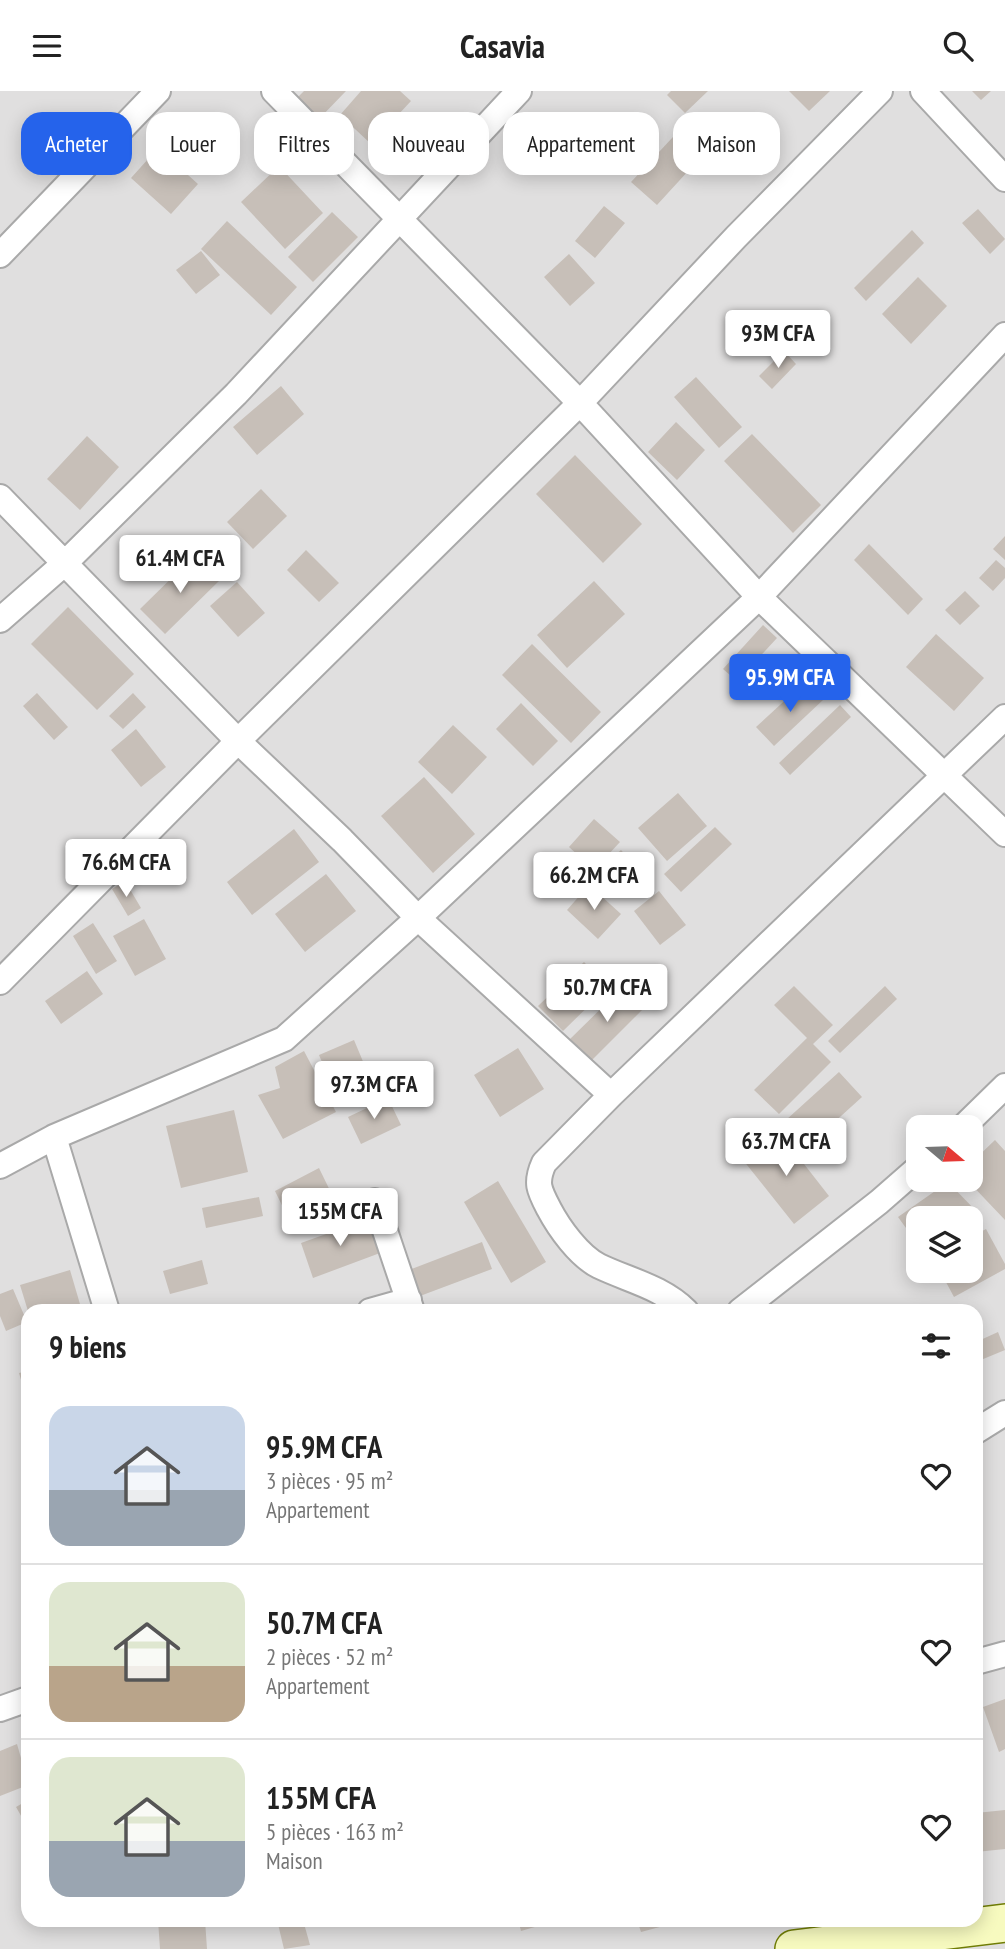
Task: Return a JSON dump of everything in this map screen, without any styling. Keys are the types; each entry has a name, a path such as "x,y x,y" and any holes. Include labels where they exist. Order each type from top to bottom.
{"street":[{"path":"0,255 158,91"},
{"path":"274,91 580,403 759,597 1005,834"},
{"path":"0,620 65,563 236,394 519,91"},
{"path":"0,982 237,741 580,403 736,237 880,91"},
{"path":"923,91 1005,179"},
{"path":"0,1166 54,1137 284,1039 418,918 759,597 1005,335"},
{"path":"0,497 237,741 342,840 418,918 611,1094"},
{"path":"680,1304 638,1280 596,1265 561,1231 540,1191 538,1177 544,1163 611,1094 1005,717"},
{"path":"975,1115 1005,1086"},
{"path":"54,1137 105,1304"},
{"path":"749,1304 906,1178"},
{"path":"375,1201 410,1304"},
{"path":"983,1427 1005,1413"},
{"path":"983,1660 1005,1654"},
{"path":"0,1709 21,1702"},
{"path":"983,1924 1005,1923"},
{"path":"794,1949 833,1947 923,1927"}],"shaded area":[{"path":"0,91 1005,91 1005,1949 0,1949"}],"building":[{"path":"304,91 346,91 326,112 312,112 297,98"},
{"path":"361,91 400,91 411,101 401,112 368,112 368,141 354,128 354,112 343,112"},
{"path":"671,91 708,91 686,112 667,95"},
{"path":"789,91 830,91 809,111"},
{"path":"972,91 991,91 981,100"},
{"path":"673,137 673,175 684,175 657,205 631,182 638,175 659,175 659,152"},
{"path":"146,161 146,175 188,175 198,184 171,214 131,178"},
{"path":"270,175 287,175 323,213 285,249 241,202"},
{"path":"604,206 625,223 595,258 575,241"},
{"path":"978,209 1005,239 990,254 962,223"},
{"path":"332,212 358,237 313,282 288,257"},
{"path":"227,221 297,287 271,315 201,249"},
{"path":"912,230 924,243 866,301 854,288"},
{"path":"201,251 220,275 196,294 176,270"},
{"path":"569,254 595,283 570,306 544,277"},
{"path":"918,277 947,306 911,344 882,314"},
{"path":"784,351 796,364 772,389 759,376"},
{"path":"696,377 742,427 719,448 674,397"},
{"path":"281,386 304,414 257,455 233,427"},
{"path":"676,422 705,450 677,480 648,452"},
{"path":"752,434 821,505 793,533 724,461"},
{"path":"87,436 119,467 80,510 47,479"},
{"path":"575,455 642,524 603,563 536,494"},
{"path":"261,489 287,516 253,549 227,522"},
{"path":"1005,536 1005,560 993,549"},
{"path":"869,544 923,599 908,615 854,560"},
{"path":"306,550 339,583 319,602 287,570"},
{"path":"195,555 220,580 165,634 140,609"},
{"path":"996,560 1005,568 1005,578 993,591 979,578"},
{"path":"594,581 625,614 567,668 537,635"},
{"path":"237,582 265,613 238,637 210,606"},
{"path":"965,591 980,606 960,625 945,610"},
{"path":"68,607 134,674 97,710 31,644"},
{"path":"763,625 777,638 737,681 723,669"},
{"path":"936,634 984,678 954,711 906,667"},
{"path":"532,644 601,712 571,743 502,675"},
{"path":"806,681 823,700 774,746 756,727"},
{"path":"37,693 68,727 54,740 23,706"},
{"path":"133,693 146,707 123,729 109,716"},
{"path":"521,703 558,741 533,766 496,729"},
{"path":"840,705 851,717 790,775 779,763"},
{"path":"453,725 487,757 452,794 418,762"},
{"path":"136,729 166,767 141,787 111,750"},
{"path":"424,777 475,834 433,873 381,816"},
{"path":"678,793 707,826 667,861 638,828"},
{"path":"594,819 620,842 594,870 569,847"},
{"path":"715,827 732,844 681,892 664,874"},
{"path":"294,829 319,862 252,915 227,882"},
{"path":"621,850 642,873 617,897 595,873"},
{"path":"326,874 356,911 305,952 275,914"},
{"path":"125,881 141,908 128,916 112,889"},
{"path":"589,885 621,914 598,939 567,910"},
{"path":"659,891 686,925 660,945 634,911"},
{"path":"144,919 166,959 135,976 113,936"},
{"path":"93,923 117,961 96,974 73,936"},
{"path":"584,962 608,987 563,1031 538,1006"},
{"path":"87,971 103,994 61,1024 45,1001"},
{"path":"624,986 645,1007 590,1062 568,1041"},
{"path":"794,986 833,1025 813,1044 831,1062 779,1114 754,1090 807,1038 774,1005"},
{"path":"885,986 897,999 840,1053 828,1041"},
{"path":"354,1040 372,1083 337,1098 319,1055"},
{"path":"518,1048 544,1089 500,1117 474,1075"},
{"path":"304,1051 336,1112 283,1139 258,1095 280,1088 275,1067"},
{"path":"839,1072 862,1097 809,1145 786,1120"},
{"path":"388,1098 401,1125 361,1144 348,1117"},
{"path":"234,1110 248,1172 181,1188 166,1126"},
{"path":"779,1132 829,1196 794,1224 743,1160"},
{"path":"995,1140 1005,1151 1005,1220 978,1192 984,1192 984,1151"},
{"path":"319,1168 338,1207 294,1230 275,1191"},
{"path":"498,1181 546,1262 511,1283 464,1202"},
{"path":"934,1192 958,1192 971,1206 914,1206"},
{"path":"259,1197 263,1216 206,1228 202,1208"},
{"path":"906,1211 906,1228 898,1217"},
{"path":"368,1219 380,1253 313,1278 301,1243"},
{"path":"986,1229 1005,1264 1005,1269 983,1281 983,1231"},
{"path":"482,1242 492,1269 420,1296 409,1270"},
{"path":"202,1260 208,1284 170,1294 163,1271"},
{"path":"70,1270 80,1304 26,1304 20,1285"},
{"path":"946,1283 980,1283 954,1297"},
{"path":"13,1289 21,1308 21,1325 6,1331 0,1316 0,1294"},
{"path":"998,1332 1005,1350 983,1359 983,1339"},
{"path":"1005,1699 1005,1749 999,1752 983,1707"},
{"path":"17,1744 21,1758 21,1788 0,1796 0,1751"},
{"path":"1005,1810 1005,1849 983,1851 983,1812"},
{"path":"158,1927 205,1927 207,1949 160,1949"},
{"path":"279,1927 305,1927 310,1945 284,1949"},
{"path":"639,1927 660,1927 641,1932"}]}
